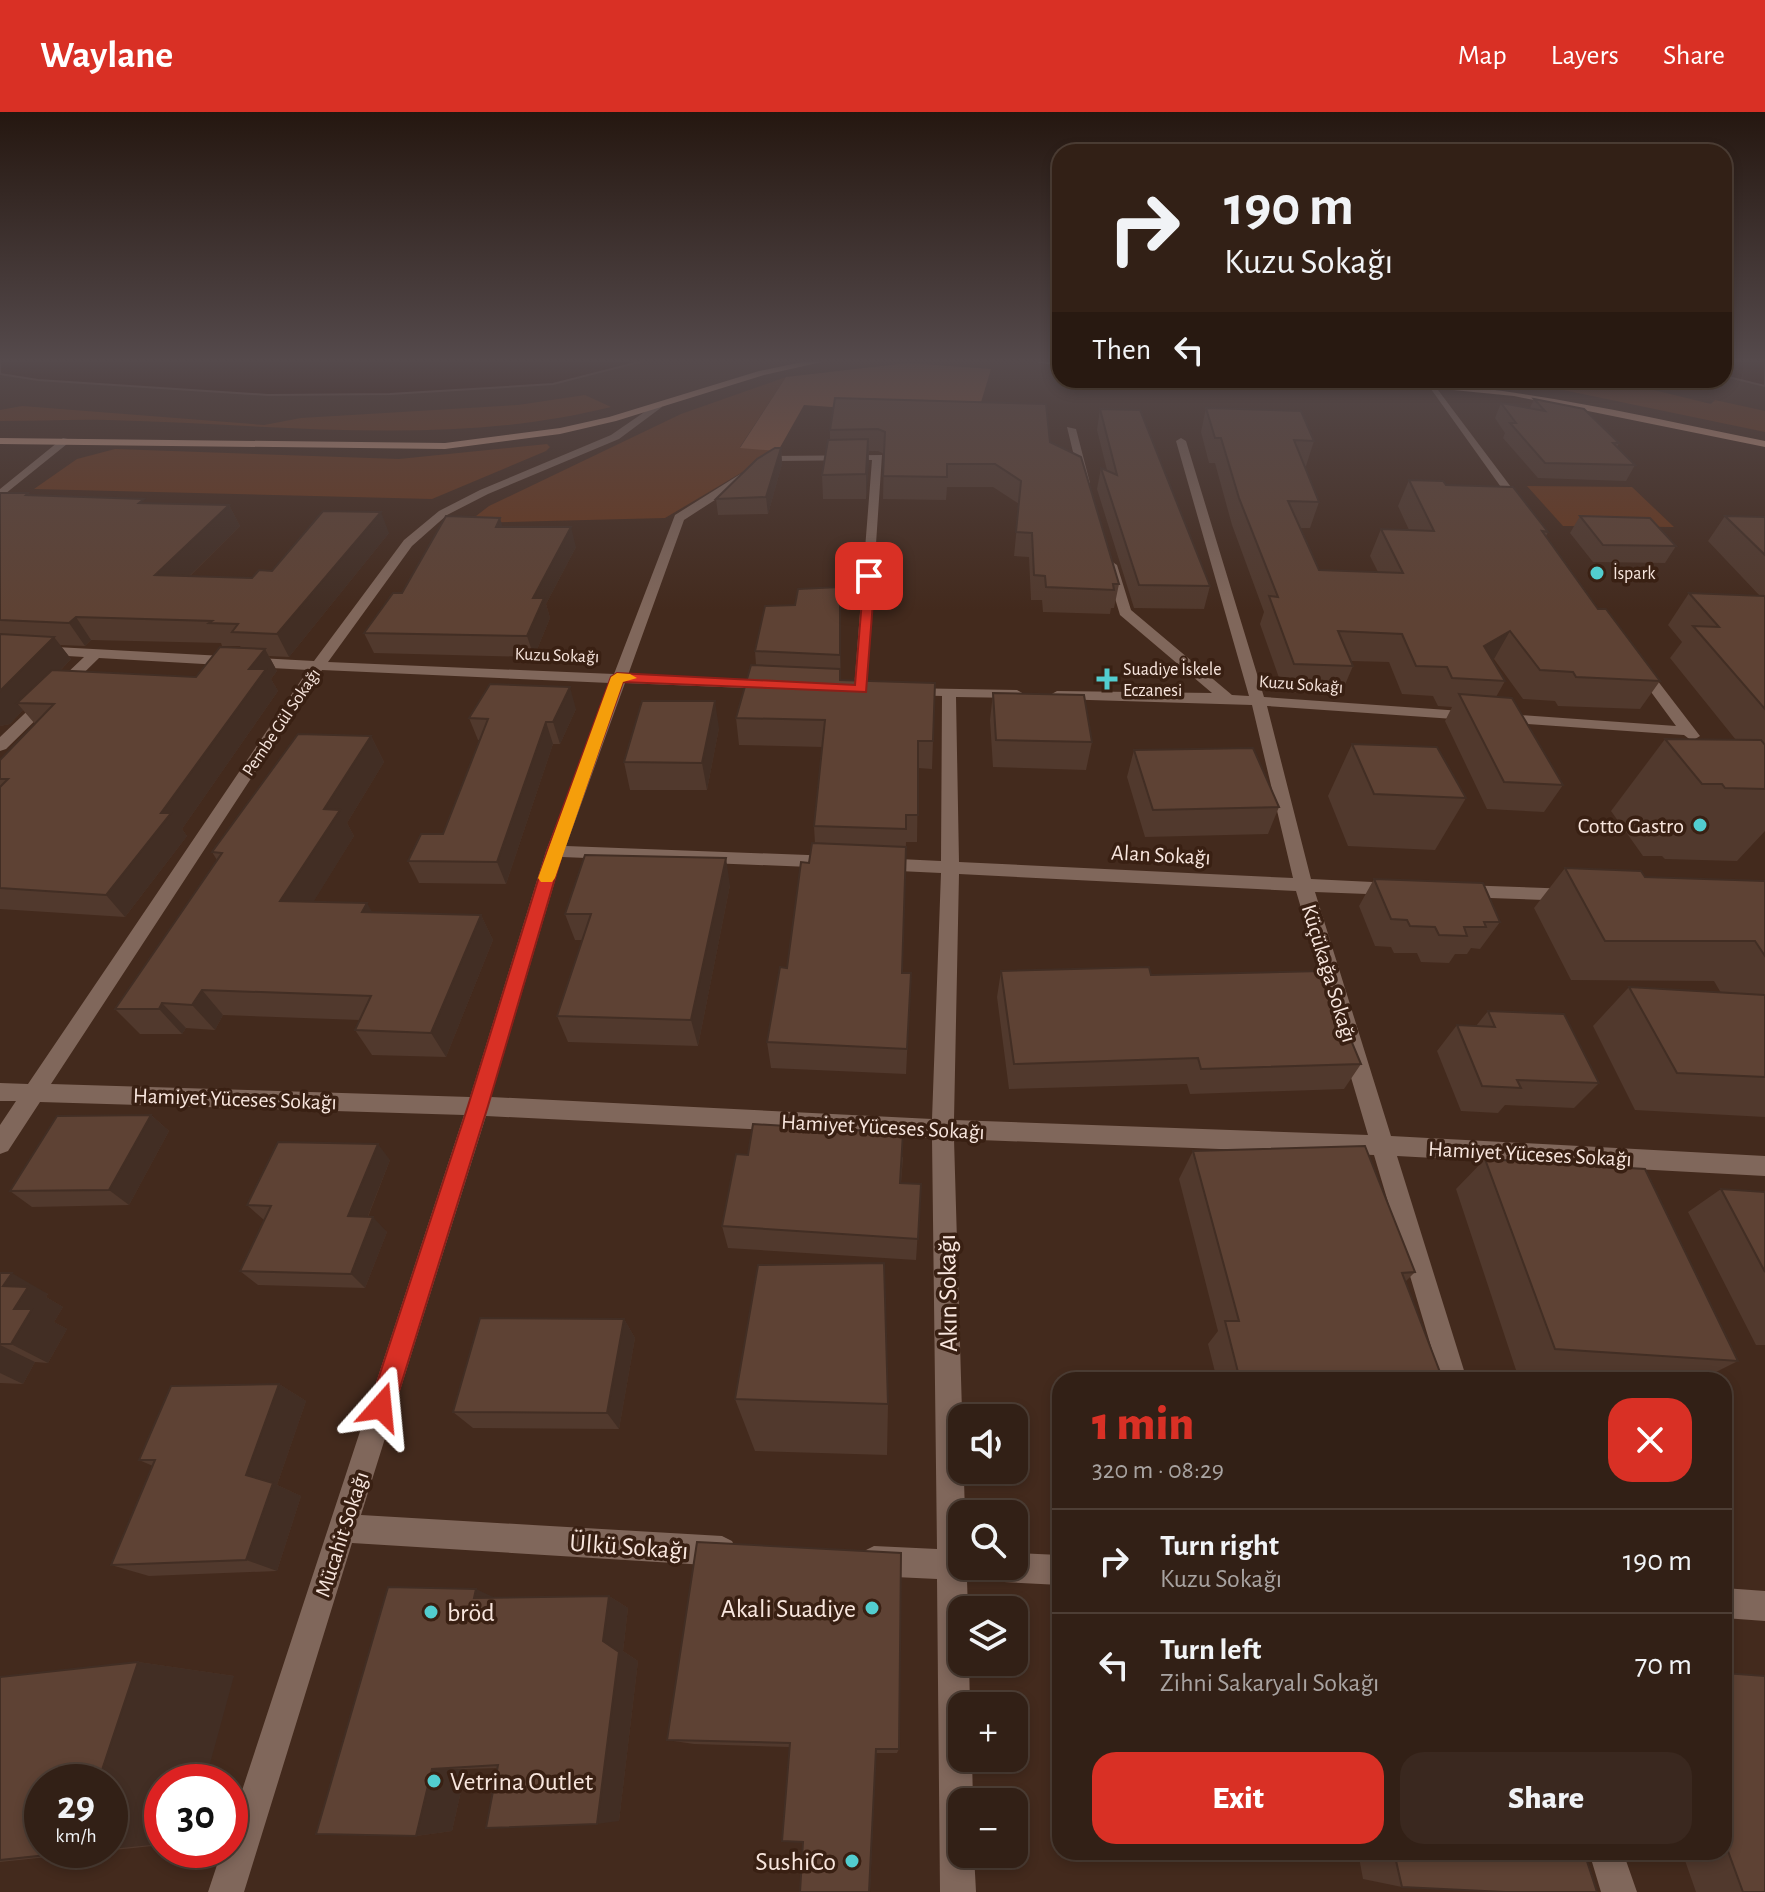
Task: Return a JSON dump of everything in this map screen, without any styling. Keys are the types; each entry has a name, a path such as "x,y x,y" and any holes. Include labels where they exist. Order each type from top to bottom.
{"main road":[{"path":"323,444 460,444"}],"street":[{"path":"0,495 62,444"},
{"name":"Pembe Gül Sokağı","path":"0,1144 318,666 408,543 443,513 484,492 598,444"},
{"path":"1075,444 1089,490"},
{"name":"Küçükağa Sokağı","path":"1182,444 1258,701 1304,886 1452,1372"},
{"path":"1474,444 1535,526"},
{"name":"Mücahit Sokağı","path":"226,1892 478,1106 555,851 617,677 679,518 773,458 878,457 868,689"},
{"path":"1107,551 1125,612 1228,699"},
{"name":"Kuzu Sokağı","path":"0,648 318,666 785,685"},
{"path":"0,746 95,654"},
{"name":"Kuzu Sokağı","path":"868,689 1228,699 1693,736 1635,659"},
{"name":"Akın Sokağı","path":"949,693 950,867 943,1129 952,1500"},
{"name":"Alan Sokağı","path":"555,851 1415,890"},
{"path":"1447,891 1590,895"},
{"name":"Hamiyet Yüceses Sokağı","path":"0,1092 478,1106 943,1129 1381,1145 1765,1166"},
{"name":"Ülkü Sokağı","path":"343,1528 750,1553"},
{"path":"844,1559 948,1566"},
{"path":"1028,1569 1052,1570"},
{"name":"Akın Sokağı","path":"954,1580 958,1892"},
{"path":"1732,1604 1765,1606"},
{"path":"1609,1860 1619,1892"}],"shaded area":[{"path":"546,444 550,447 432,499 34,489 77,459 115,449 399,459"},
{"path":"618,444 742,444 740,447 778,451 665,518 467,523 489,506"},
{"path":"743,444 782,444 778,451 740,448"},
{"path":"1527,486 1632,487 1674,527 1563,526"}],"building":[{"path":"827,444 868,444 866,474 822,475"},
{"path":"884,444 1054,444 1081,457 1119,584 1113,584 1114,590 1046,587 1045,576 1034,575 1032,533 1016,532 1021,481 995,464 947,464 947,477 883,476"},
{"path":"1109,444 1154,444 1210,586 1139,585 1101,468 1117,475"},
{"path":"1223,444 1296,444 1319,502 1288,501 1319,570 1403,573 1381,529 1434,531 1409,480 1443,481 1446,485 1513,487 1548,532 1542,531 1598,609 1606,609 1660,681 1576,677 1573,672 1540,670 1510,631 1484,646 1505,681 1452,678 1447,667 1416,666 1402,634 1338,631 1353,666 1294,664 1269,596 1278,597 1239,498"},
{"path":"1528,444 1614,444 1635,465 1545,463"},
{"path":"775,448 781,448 766,497 716,499 757,459"},
{"path":"0,493 144,499 139,503 229,505 155,575 252,578 259,570 272,571 323,511 381,512 277,634 232,632 238,624 76,617 69,623 0,620"},
{"path":"446,516 500,518 496,527 571,527 533,598 544,598 527,636 364,633 393,593 402,593"},
{"path":"1580,516 1650,518 1676,546 1603,545"},
{"path":"1725,516 1765,517 1765,555"},
{"path":"840,587 840,655 755,651 765,606 795,605 798,589"},
{"path":"1689,593 1765,596 1765,709 1693,626 1719,627"},
{"path":"0,634 54,637 0,691"},
{"path":"220,647 265,649 249,669 266,669 161,813 171,813 106,895 0,888 0,787 8,779 0,779 0,760 54,704 17,703 52,670 196,677"},
{"path":"751,665 840,669 840,680 935,683 933,741 918,741 918,815 906,815 906,829 814,826 825,720 736,718"},
{"path":"490,684 570,687 553,722 546,722 497,862 408,861 421,834 443,834 488,719 469,718"},
{"path":"993,693 1084,695 1092,742 996,740"},
{"path":"1459,694 1512,698 1563,785 1504,782"},
{"path":"642,701 715,701 702,763 624,762"},
{"path":"298,734 371,736 324,809 340,810 280,901 367,903 362,912 481,915 431,1033 355,1030 371,996 202,990 192,1005 162,1003 159,1009 115,1009 222,853 212,852"},
{"path":"1665,739 1761,740 1765,745 1765,789 1702,784"},
{"path":"1352,744 1437,747 1466,798 1374,794"},
{"path":"1253,748 1279,807 1153,810 1134,750"},
{"path":"812,843 906,847 902,973 911,973 907,1049 767,1042 780,967 787,968 801,862 809,863"},
{"path":"585,855 726,858 691,1020 557,1016 591,914 565,914"},
{"path":"1565,868 1641,871 1645,877 1765,881 1765,956 1755,941 1605,941"},
{"path":"1374,879 1483,883 1500,922 1484,922 1486,927 1464,927 1467,936 1439,935 1435,927 1410,926 1407,920 1391,919"},
{"path":"1149,967 1151,975 1322,971 1361,1064 1201,1069 1198,1058 1014,1064 1001,971"},
{"path":"1629,987 1765,995 1765,1077 1677,1073"},
{"path":"1488,1011 1564,1014 1599,1083 1517,1080 1521,1088 1482,1086 1457,1025 1495,1027"},
{"path":"151,1115 109,1190 10,1191 57,1116"},
{"path":"753,1124 903,1133 900,1183 921,1184 918,1239 722,1226 736,1154 748,1155"},
{"path":"278,1142 378,1144 348,1216 373,1217 351,1274 240,1271 271,1206 247,1205"},
{"path":"1365,1146 1415,1272 1402,1273 1440,1372 1238,1372 1225,1321 1239,1321 1193,1151"},
{"path":"1485,1159 1645,1169 1738,1361 1555,1349"},
{"path":"1721,1189 1765,1192 1765,1272"},
{"path":"884,1263 888,1404 735,1399 758,1265"},
{"path":"0,1273 12,1273 3,1286 28,1287 14,1309 32,1309 11,1344 0,1344"},
{"path":"480,1318 624,1319 607,1413 453,1412"},
{"path":"279,1384 246,1475 273,1483 246,1560 111,1565 155,1460 139,1460 171,1386"},
{"path":"697,1542 901,1553 899,1749 876,1749 869,1892 800,1892 803,1842 782,1841 790,1743 667,1740"},
{"path":"388,1587 476,1589 474,1598 609,1596 603,1641 619,1652 597,1824 486,1828 498,1765 432,1769 416,1836 316,1834"},
{"path":"138,1662 104,1764 24,1764 24,1857 0,1860 0,1677"},
{"path":"1732,1674 1765,1676 1765,1892 1743,1892 1731,1860"},
{"path":"1396,1860 1587,1860 1597,1892 1505,1892 1402,1887"}],"slow traffic":[{"path":"547,878 617,677 630,678"}],"place":[{"name":"İspark","path":"1597,573"},
{"name":"Suadiye İskele Eczanesi","path":"1107,679"},
{"name":"Cotto Gastro","path":"1700,825"},
{"name":"Akali Suadiye","path":"872,1608"},
{"name":"bröd","path":"431,1612"},
{"name":"Vetrina Outlet","path":"434,1781"},
{"name":"SushiCo","path":"852,1861"}],"route":[{"path":"381,1407 478,1106 555,851 617,677 861,689 869,576"}]}
